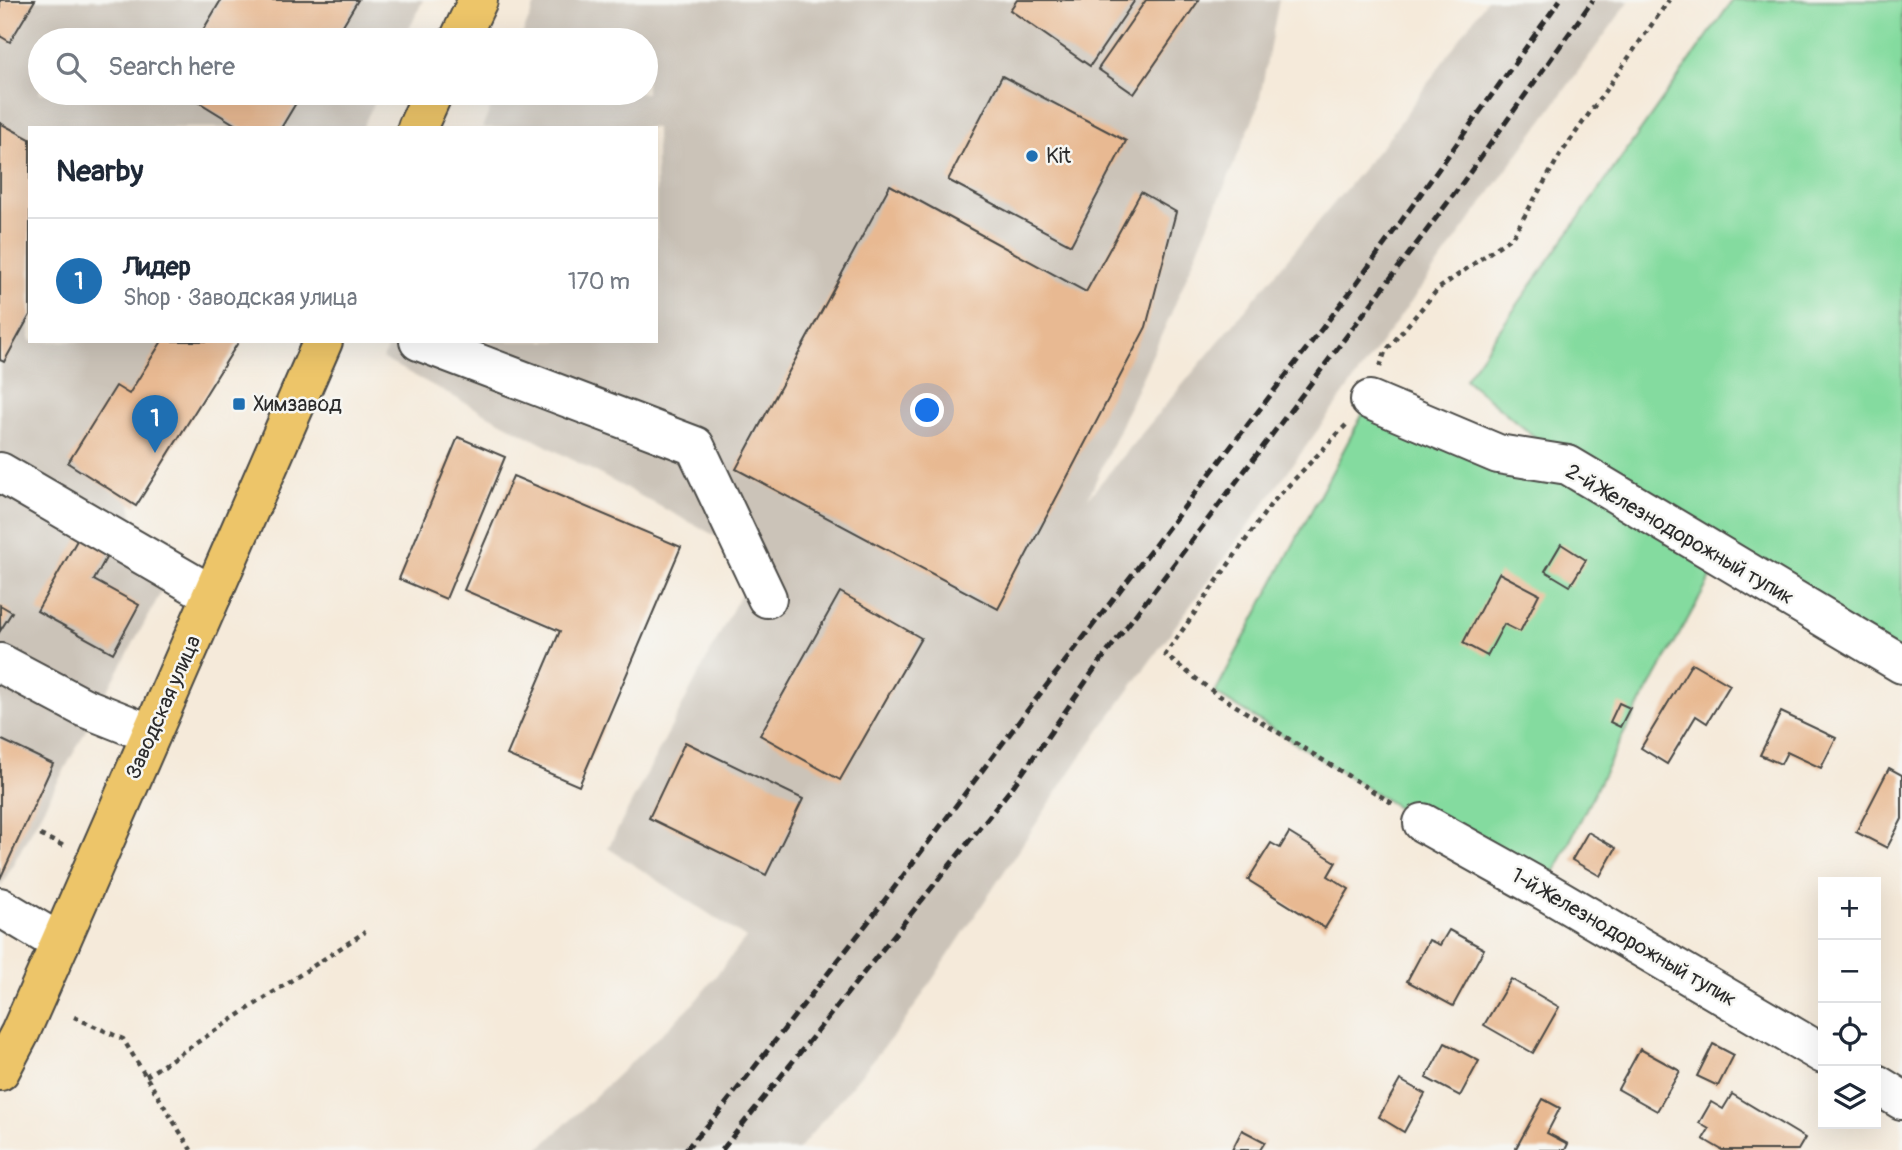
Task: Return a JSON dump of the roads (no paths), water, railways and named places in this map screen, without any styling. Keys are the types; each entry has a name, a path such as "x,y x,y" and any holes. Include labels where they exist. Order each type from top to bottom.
{"main road":[{"path":"465,28 478,0"},
{"path":"417,126 427,105"},
{"name":"Заводская улица","path":"0,1071 60,943 322,343"}],"street":[{"path":"424,343 695,446 767,598"},
{"name":"2-й Железнодорожный тупик","path":"1370,400 1497,454 1568,465 1902,664"},
{"path":"0,472 212,595"},
{"path":"0,663 83,707 151,734"},
{"name":"1-й Железнодорожный тупик","path":"1423,822 1818,1051"},
{"path":"0,907 60,943"},
{"path":"1881,1087 1902,1100"}],"railway":[{"path":"685,1150 717,1115 869,921 1033,703 1351,291 1560,0"},
{"path":"722,1150 1014,785 1096,667 1458,189 1593,0"}],"place":[{"name":"Kit","path":"1032,156"},
{"name":"Химзавод","path":"239,404"},
{"name":"Лидер","path":"155,453"}]}
